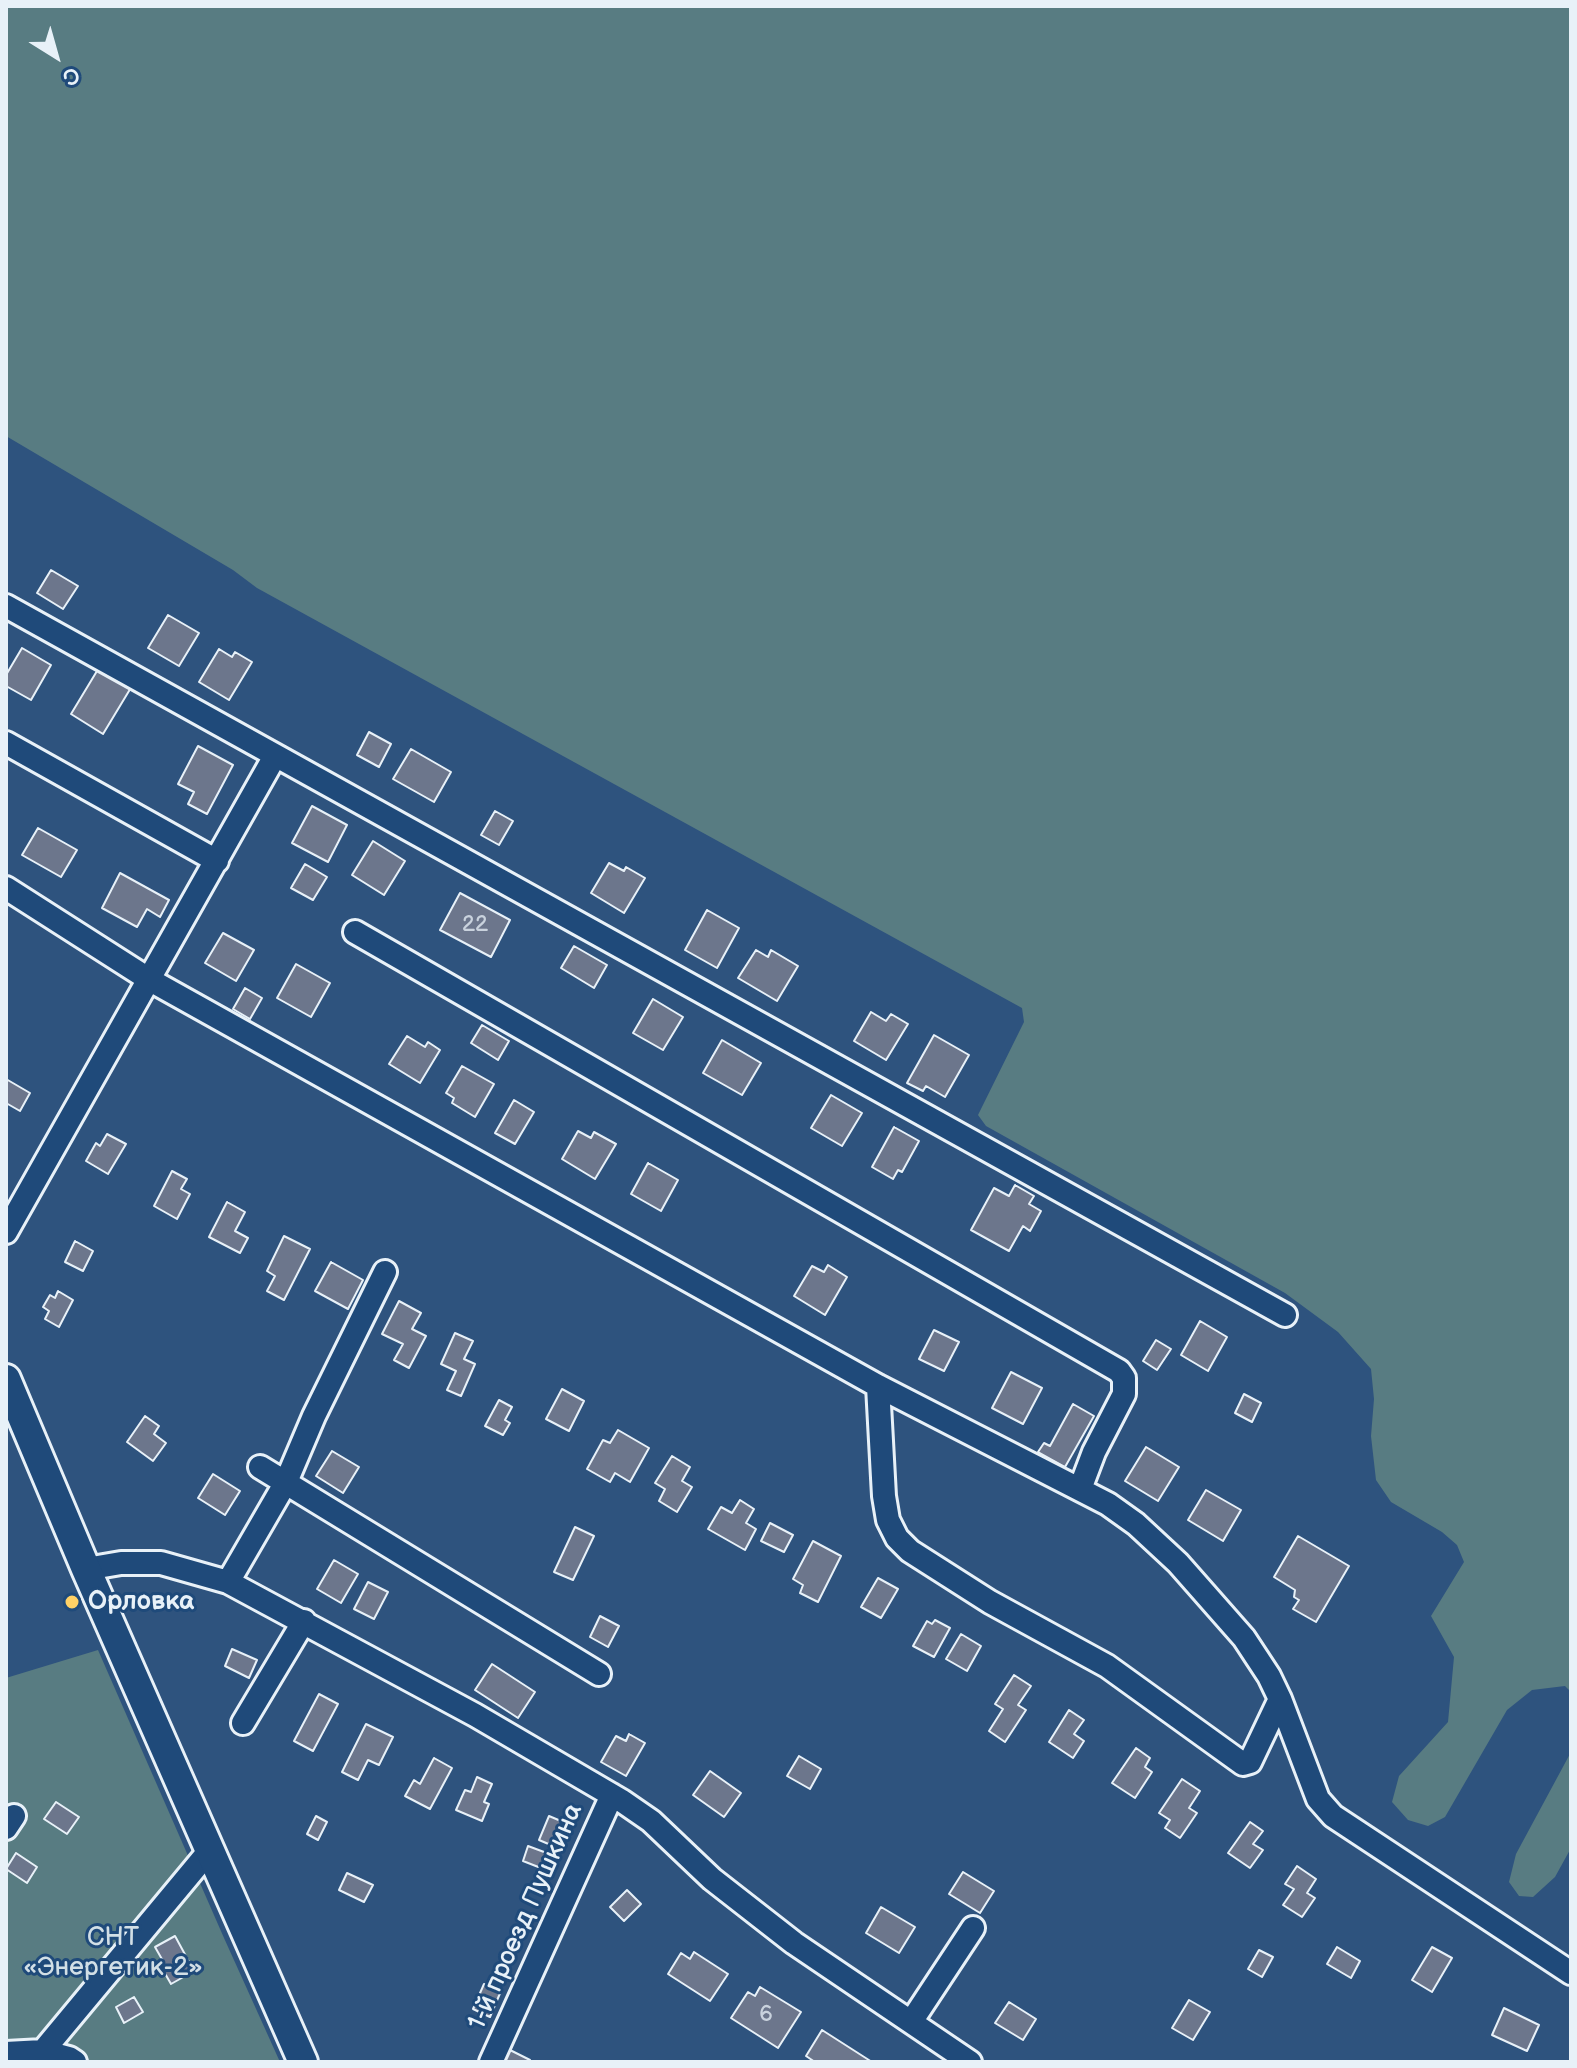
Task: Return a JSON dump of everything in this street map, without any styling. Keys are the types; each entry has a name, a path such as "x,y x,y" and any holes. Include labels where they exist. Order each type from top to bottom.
{"main road":[{"path":"6,1379 86,1569 303,2062"}],"street":[{"path":"6,606 1285,1315"},
{"path":"6,743 217,861"},
{"path":"6,1232 275,756"},
{"path":"6,888 150,980 878,1386 1080,1489 1136,1524 1178,1563 1244,1638 1280,1699 1318,1799 1333,1816 1571,1973"},
{"path":"355,932 1119,1371 1124,1378 1124,1394 1094,1452 1080,1489"},
{"path":"228,1582 286,1482 314,1416 385,1272"},
{"path":"878,1386 888,1520 897,1538 910,1551 990,1602 1107,1666 1243,1764 1250,1762 1280,1699"},
{"path":"260,1467 599,1674"},
{"path":"86,1569 121,1563 161,1563 228,1582 475,1715 651,1821 712,1879 794,1943 970,2062"},
{"path":"243,1723 304,1621"},
{"name":"1-й проезд Пушкина","path":"491,2062 612,1795"},
{"path":"43,2051 210,1850"},
{"path":"911,2022 973,1928"},
{"path":"6,2053 43,2051 75,2062"}],"green space":[{"path":"6,6 1571,6 1571,1692 1565,1686 1532,1690 1507,1710 1445,1817 1428,1826 1408,1820 1392,1802 1399,1776 1448,1722 1454,1657 1431,1616 1464,1562 1457,1545 1442,1532 1391,1502 1376,1480 1371,1436 1374,1399 1371,1369 1338,1332 1285,1293 986,1126 978,1115 1024,1022 1022,1008 257,588 233,570 6,436"},
{"name":"СНТ «Энергетик-2»","path":"98,1650 280,2062 6,2062 6,1678"},
{"path":"1571,1752 1571,1848 1555,1877 1533,1897 1519,1896 1509,1882 1516,1854"}],"building":[{"path":"51,570 78,586 63,609 37,593"},
{"path":"168,615 199,633 179,666 148,648"},
{"path":"22,648 51,665 31,700 6,686 6,675"},
{"path":"219,649 232,657 235,652 252,662 229,700 199,682"},
{"path":"100,666 132,686 103,734 71,714"},
{"path":"369,732 391,744 379,767 357,755"},
{"path":"198,746 233,765 207,814 188,804 194,792 178,784"},
{"path":"411,749 451,772 434,802 393,779"},
{"path":"312,806 347,825 328,862 292,843"},
{"path":"495,811 513,821 499,845 481,835"},
{"path":"38,828 77,850 61,877 22,855"},
{"path":"373,841 405,861 384,895 352,875"},
{"path":"609,863 624,871 626,867 645,878 624,913 591,893"},
{"path":"305,864 327,877 313,900 291,888"},
{"path":"120,873 169,900 160,917 147,909 137,927 102,908"},
{"path":"460,893 510,920 491,957 440,930"},
{"path":"707,910 739,928 717,968 685,950"},
{"path":"223,933 254,950 236,981 205,963"},
{"path":"574,946 607,965 594,988 561,968"},
{"path":"756,950 768,957 771,950 798,966 777,1001 738,978"},
{"path":"296,964 330,983 311,1017 277,998"},
{"path":"245,988 262,998 250,1019 233,1009"},
{"path":"653,999 683,1017 663,1050 633,1033"},
{"path":"871,1012 886,1021 891,1014 908,1024 886,1060 854,1041"},
{"path":"482,1025 509,1041 498,1060 471,1043"},
{"path":"934,1035 969,1055 945,1097 926,1086 923,1091 907,1083"},
{"path":"407,1036 425,1047 428,1042 440,1050 420,1083 389,1064"},
{"path":"722,1040 761,1063 742,1095 703,1073"},
{"path":"462,1066 494,1084 475,1117 452,1103 454,1098 446,1093"},
{"path":"6,1079 30,1093 20,1111 6,1103"},
{"path":"831,1095 862,1113 842,1146 811,1128"},
{"path":"514,1100 534,1112 515,1144 495,1133"},
{"path":"894,1127 919,1141 902,1172 898,1170 893,1179 872,1167"},
{"path":"578,1131 591,1138 594,1132 616,1144 595,1179 562,1159"},
{"path":"107,1134 126,1144 108,1174 86,1161 96,1143 100,1146"},
{"path":"648,1163 678,1180 661,1211 631,1194"},
{"path":"172,1171 187,1179 181,1189 190,1194 177,1219 154,1206"},
{"path":"1015,1185 1034,1196 1029,1204 1041,1211 1030,1231 1023,1226 1009,1251 971,1230 994,1188 1009,1196"},
{"path":"227,1202 245,1212 235,1231 248,1238 240,1253 209,1237"},
{"path":"284,1236 310,1249 284,1300 267,1291 275,1276 267,1271"},
{"path":"75,1241 93,1251 83,1271 65,1262"},
{"path":"331,1262 363,1280 348,1309 315,1291"},
{"path":"828,1265 847,1277 825,1315 794,1296 812,1266 824,1272"},
{"path":"58,1291 73,1300 59,1327 45,1319 49,1311 43,1307 50,1295 55,1298"},
{"path":"399,1301 421,1313 412,1329 426,1336 409,1368 394,1360 403,1344 382,1334"},
{"path":"1200,1321 1227,1337 1208,1371 1181,1355"},
{"path":"934,1330 959,1342 944,1371 919,1359"},
{"path":"455,1333 473,1341 464,1359 475,1364 461,1396 447,1390 456,1371 441,1364"},
{"path":"1156,1340 1171,1349 1157,1370 1143,1361"},
{"path":"1011,1372 1042,1388 1023,1424 992,1408"},
{"path":"562,1389 584,1401 569,1431 546,1419"},
{"path":"1244,1394 1261,1403 1252,1422 1235,1413"},
{"path":"499,1400 512,1407 505,1420 510,1423 503,1435 485,1426"},
{"path":"1073,1404 1094,1416 1065,1467 1038,1452 1044,1443 1050,1446"},
{"path":"145,1416 159,1426 154,1434 166,1443 153,1461 127,1442"},
{"path":"618,1430 649,1448 630,1482 615,1473 610,1482 587,1469 603,1440 610,1443"},
{"path":"1146,1447 1179,1467 1158,1501 1125,1481"},
{"path":"332,1451 359,1467 343,1493 316,1476"},
{"path":"672,1456 690,1467 682,1481 692,1487 677,1512 659,1501 665,1489 655,1483"},
{"path":"213,1474 240,1491 225,1515 198,1498"},
{"path":"1206,1490 1241,1510 1223,1541 1188,1520"},
{"path":"740,1500 754,1509 746,1523 756,1529 745,1550 708,1529 721,1507 732,1513"},
{"path":"770,1523 793,1535 784,1552 761,1541"},
{"path":"575,1527 594,1536 573,1580 554,1572"},
{"path":"1298,1536 1349,1566 1316,1622 1293,1609 1299,1600 1294,1597 1295,1590 1274,1577"},
{"path":"813,1541 841,1556 818,1602 800,1593 803,1585 793,1579"},
{"path":"334,1560 358,1574 341,1603 317,1589"},
{"path":"878,1578 898,1589 881,1618 861,1607"},
{"path":"368,1582 388,1592 374,1619 354,1609"},
{"path":"600,1616 619,1626 608,1647 590,1637"},
{"path":"935,1620 950,1628 934,1657 913,1646 927,1621 932,1624"},
{"path":"961,1634 981,1646 967,1671 946,1659"},
{"path":"232,1649 257,1660 249,1678 225,1666"},
{"path":"492,1664 535,1692 518,1718 475,1690"},
{"path":"1014,1675 1031,1686 1018,1705 1026,1710 1005,1742 989,1731 1003,1709 995,1704"},
{"path":"319,1694 338,1704 313,1751 294,1741"},
{"path":"1069,1710 1084,1720 1074,1734 1084,1741 1073,1758 1049,1742"},
{"path":"366,1724 393,1737 379,1765 368,1760 358,1780 342,1772"},
{"path":"629,1734 645,1743 626,1776 601,1762 616,1736 626,1741"},
{"path":"1136,1748 1150,1758 1145,1767 1152,1772 1135,1798 1112,1783"},
{"path":"799,1756 821,1769 810,1789 787,1776"},
{"path":"434,1758 452,1768 430,1809 405,1796 414,1780 420,1784"},
{"path":"710,1771 741,1793 724,1817 693,1795"},
{"path":"477,1777 492,1784 484,1802 489,1804 482,1821 456,1810 465,1790 471,1792"},
{"path":"1182,1779 1200,1791 1189,1808 1197,1813 1180,1838 1165,1828 1170,1820 1159,1813"},
{"path":"56,1802 79,1817 67,1834 44,1819"},
{"path":"316,1816 327,1822 318,1840 307,1834"},
{"path":"549,1816 568,1824 558,1848 539,1840"},
{"path":"1250,1822 1263,1831 1253,1844 1263,1850 1250,1868 1228,1853"},
{"path":"528,1846 552,1855 546,1870 523,1861"},
{"path":"16,1853 37,1867 27,1883 6,1869"},
{"path":"1297,1866 1316,1879 1307,1893 1315,1898 1302,1917 1283,1905 1294,1889 1285,1884"},
{"path":"963,1872 994,1891 980,1913 949,1894"},
{"path":"347,1873 373,1885 364,1902 339,1890"},
{"path":"627,1890 641,1904 624,1921 610,1907"},
{"path":"881,1907 915,1927 899,1953 866,1933"},
{"path":"175,1936 194,1971 171,1984 159,1963 163,1961 155,1947"},
{"path":"1337,1947 1360,1961 1351,1978 1327,1964"},
{"path":"1432,1947 1452,1958 1432,1992 1412,1980"},
{"path":"1259,1950 1273,1957 1262,1977 1248,1969"},
{"path":"694,1952 728,1974 710,2001 668,1974 681,1953 690,1959"},
{"path":"484,1984 501,1991 490,2017 473,2009"},
{"path":"760,1987 801,2012 778,2048 731,2018 748,1992 755,1996"},
{"path":"134,1997 143,2012 124,2023 116,2007"},
{"path":"1189,2000 1210,2012 1193,2040 1172,2028"},
{"path":"1009,2002 1036,2019 1023,2040 995,2023"},
{"path":"1504,2008 1539,2025 1527,2051 1492,2035"},
{"path":"822,2030 872,2062 815,2062 806,2056"},
{"path":"508,2049 530,2060 529,2062 502,2062"}],"place":[{"name":"Орловка","path":"72,1602"}]}
